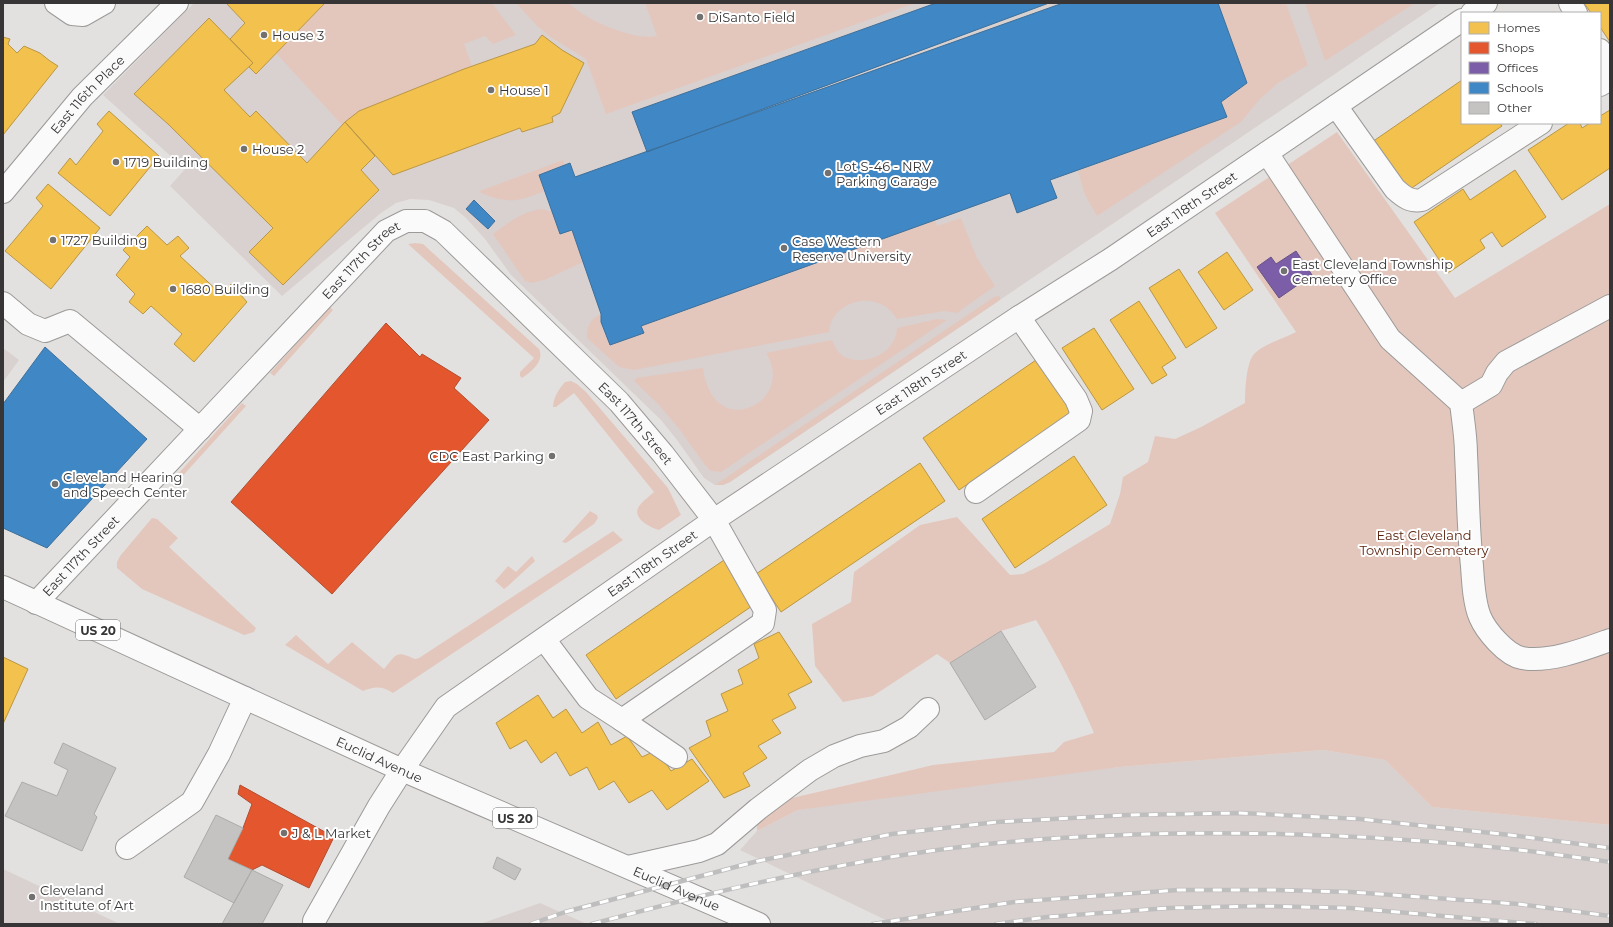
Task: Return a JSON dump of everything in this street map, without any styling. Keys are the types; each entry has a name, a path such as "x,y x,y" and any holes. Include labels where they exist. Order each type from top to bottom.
{"street":[{"path":"56,3 72,14 83,15 104,3"},
{"name":"East 116th Place","path":"3,192 82,97 177,3"},
{"path":"1473,12 1486,3"},
{"path":"1570,3 1575,12"},
{"name":"East 118th Street","path":"314,922 379,806 446,707 714,520 1019,317 1111,259 1461,21"},
{"path":"1601,53 1608,71 1604,82 1601,84"},
{"path":"1336,106 1395,189 1403,197 1414,201 1422,200 1539,124"},
{"path":"1267,153 1390,339 1460,403 1466,453 1469,537 1475,593 1480,616 1492,635 1506,650 1521,658 1548,658 1585,649 1610,640"},
{"name":"East 117th Street","path":"36,603 386,231 406,221 425,221 443,231 619,402 664,454 714,520 764,610 763,623 622,720"},
{"path":"3,303 28,324 45,331 70,321 200,429"},
{"path":"1460,403 1491,385 1497,373 1506,362 1610,306"},
{"path":"976,492 1079,420 1081,411 1076,399 1019,317"},
{"name":"Euclid Avenue","path":"3,587 402,770 759,924"},
{"path":"544,639 588,698 676,757"},
{"path":"127,848 192,802 219,754 245,698"},
{"path":"628,867 699,851 717,844 758,809 810,770 834,756 860,746 884,741 909,727 928,709"}],"shaded area":[{"name":"Case Western Reserve University","path":"194,3 1440,3 730,482 723,485 715,485 704,478 661,420 511,275 485,239 466,218 454,208 429,200 410,199 396,203 381,213 282,296 170,186 185,169 103,95"},
{"path":"3,348 19,360 3,382"},
{"path":"1323,750 1385,760 1432,807 1610,825 1610,924 894,924 740,850 757,831 798,810 939,786 1120,767"},
{"name":"Cleveland Institute of Art","path":"3,869 120,924 3,924"},
{"path":"540,903 587,924 480,924"}],"green space":[{"path":"325,3 492,3 516,35 493,44 485,36 464,44 472,66 359,111 342,125 276,53"},
{"path":"516,3 569,3 576,10 610,28 647,37 657,36 645,3 915,3 606,114 586,59 552,38 537,26"},
{"path":"1218,3 1286,3 1308,65 1278,83 1260,99 1241,122 1097,216 1085,195 1078,171 1227,117 1221,102 1247,83"},
{"path":"1305,3 1415,3 1325,61"},
{"name":"East Cleveland Township Cemetery","path":"1337,132 1455,298 1610,204 1610,825 1432,807 1385,760 1323,750 1120,767 798,810 757,831 757,819 792,798 933,765 1054,752 1064,742 1094,733 1067,675 1036,620 1001,631 950,663 937,654 873,696 843,702 815,666 812,624 851,602 854,572 920,525 957,517 1010,575 1023,574 1045,563 1110,524 1120,494 1123,477 1148,462 1155,436 1175,439 1201,427 1245,403 1248,370 1251,358 1258,350 1296,332 1215,213"},
{"path":"563,160 565,165 539,175 545,191 536,195 527,198 506,200 490,197 481,193 480,191"},
{"path":"542,209 552,212 560,234 572,230 583,262 547,279 532,283 525,281 493,234 522,215"},
{"path":"961,218 977,258 995,286 957,313 944,311 897,319 891,311 883,305 874,302 855,302 838,312 831,321 829,332 634,370 619,367 587,338 587,330 590,323 594,318 601,314 601,326 610,345 643,333 641,326 935,220 937,226"},
{"path":"408,244 423,244 539,349 539,362 529,373 522,378 520,376 520,372 534,358"},
{"path":"1000,296 1000,300 730,482 723,485 715,485 994,297"},
{"path":"330,307 333,310 274,376 270,373"},
{"path":"937,319 947,320 721,472 711,471 705,465 680,430 659,405 634,381 636,378 703,368 710,391 721,405 736,410 750,407 762,399 771,387 773,371 766,353 832,340 839,352 845,357 854,360 871,359 886,350 892,344 897,328"},
{"path":"571,381 586,392 668,488 681,515 659,530 640,519 637,512 639,506 654,492 574,393 556,407 553,407 555,397 565,382"},
{"path":"242,403 246,406 179,480 178,474"},
{"path":"590,511 597,515 598,518 594,524 566,543 562,542"},
{"path":"152,518 157,519 178,538 169,547 256,628 254,632 244,635 142,589 117,568 117,562 120,556"},
{"path":"613,531 623,540 393,693 385,689 378,688 371,688 363,691 285,645 296,635 328,664 352,642 384,669 394,657 400,654 415,659 419,658"},
{"path":"532,556 535,561 504,589 495,581 508,566 516,572"}],"building: Homes":[{"name":"House 3","path":"226,3 325,3 256,74 249,67 253,63 230,39 245,23"},
{"path":"1584,3 1610,3 1610,42 1601,28 1601,12 1590,12"},
{"name":"House 2","path":"209,18 253,63 224,90 250,117 256,111 307,163 345,122 375,156 361,170 379,190 283,285 249,252 273,228 168,124 134,94"},
{"name":"House 1","path":"542,35 562,50 584,63 560,113 552,117 553,122 522,132 520,128 393,175 345,122 359,111 464,69 535,44"},
{"path":"3,37 10,39 8,44 17,53 24,46 40,53 58,66 3,135"},
{"path":"1461,81 1461,124 1501,124 1502,126 1406,192 1372,142"},
{"path":"1610,110 1610,168 1562,200 1528,150 1567,124 1580,124 1582,128 1588,124 1601,124 1601,115"},
{"name":"1719 Building","path":"109,111 159,156 110,216 58,173 70,158 76,165 103,131 97,124"},
{"path":"1515,170 1546,217 1502,247 1492,232 1480,240 1485,248 1448,273 1414,222 1463,189 1470,200"},
{"name":"1727 Building","path":"48,184 100,228 51,289 5,251 43,206 36,198"},
{"name":"1680 Building","path":"147,226 167,245 178,236 189,248 180,256 222,295 231,284 247,302 194,362 174,344 182,334 151,306 143,314 129,302 135,294 116,275 130,257 123,250"},
{"path":"1227,252 1253,290 1224,310 1198,272"},
{"path":"1179,269 1217,328 1186,348 1149,288"},
{"path":"1139,301 1176,358 1162,367 1167,375 1152,384 1110,320"},
{"path":"1094,328 1134,389 1102,410 1062,348"},
{"path":"1036,360 1072,413 959,490 923,438"},
{"path":"1074,456 1107,505 1015,568 982,519"},
{"path":"920,463 945,501 781,612 756,574"},
{"path":"724,560 755,604 616,699 586,655"},
{"path":"779,632 812,682 788,694 796,708 772,720 781,733 758,746 767,758 743,773 750,786 724,798 689,748 711,736 706,721 728,711 721,694 743,684 738,670 759,658 754,644"},
{"path":"3,657 28,669 3,724"},
{"path":"538,695 553,718 566,709 582,733 598,722 611,745 627,736 642,757 657,750 671,771 692,759 709,781 667,810 652,790 629,803 614,781 599,790 587,767 570,776 556,752 541,763 526,740 510,749 496,723"}],"building: Shops":[{"path":"386,323 420,357 422,354 461,378 454,388 489,420 332,594 231,502"},
{"name":"J & L Market","path":"240,785 334,837 309,888 262,865 252,870 228,859 243,828 252,804 238,794"}],"building: Offices":[{"name":"East Cleveland Township Cemetery Office","path":"1296,251 1312,275 1279,298 1257,267 1271,257 1276,264"}],"building: Schools":[{"path":"936,3 1049,3 647,152 632,112"},
{"name":"Lot S-46 - NRV Parking Garage","path":"1063,3 1218,3 1247,83 1221,102 1227,117 1050,180 1057,198 1017,213 1010,193 641,326 644,333 610,345 601,322 601,314 572,230 560,234 539,175 570,163 575,177"},
{"path":"474,200 495,221 488,229 466,209"},
{"name":"Cleveland Hearing and Speech Center","path":"45,347 147,439 47,548 3,528 3,404"}],"building: Other":[{"path":"1001,631 1036,687 985,720 950,663"},
{"path":"63,743 116,768 94,814 97,817 82,851 5,816 22,782 57,796 68,770 54,763"},
{"path":"216,815 243,828 228,859 252,870 234,903 184,877"},
{"path":"497,857 521,869 515,880 493,868"},
{"path":"252,870 283,885 262,924 222,924"}],"railway":[{"path":"531,924 565,912 758,861 892,834 997,822 1128,815 1240,813 1360,819 1510,835 1610,848"},
{"path":"592,924 687,899 783,877 879,859 977,845 1062,838 1191,833 1324,835 1458,844 1610,862"},
{"path":"873,924 1014,902 1178,890 1351,892 1518,904 1610,916"},
{"path":"996,924 1047,917 1169,908 1258,906 1350,908 1536,924"}],"place":[{"name":"DiSanto Field","path":"700,17"},
{"name":"House 3","path":"264,35"},
{"name":"House 1","path":"491,90"},
{"name":"House 2","path":"244,149"},
{"name":"1719 Building","path":"116,162"},
{"name":"Lot S-46 - NRV Parking Garage","path":"828,173"},
{"name":"1727 Building","path":"53,240"},
{"name":"Case Western Reserve University","path":"784,248"},
{"name":"East Cleveland Township Cemetery Office","path":"1284,271"},
{"name":"1680 Building","path":"173,289"},
{"name":"CDC East Parking","path":"552,456"},
{"name":"Cleveland Hearing and Speech Center","path":"55,484"},
{"name":"J & L Market","path":"284,833"},
{"name":"Cleveland Institute of Art","path":"32,897"}]}
